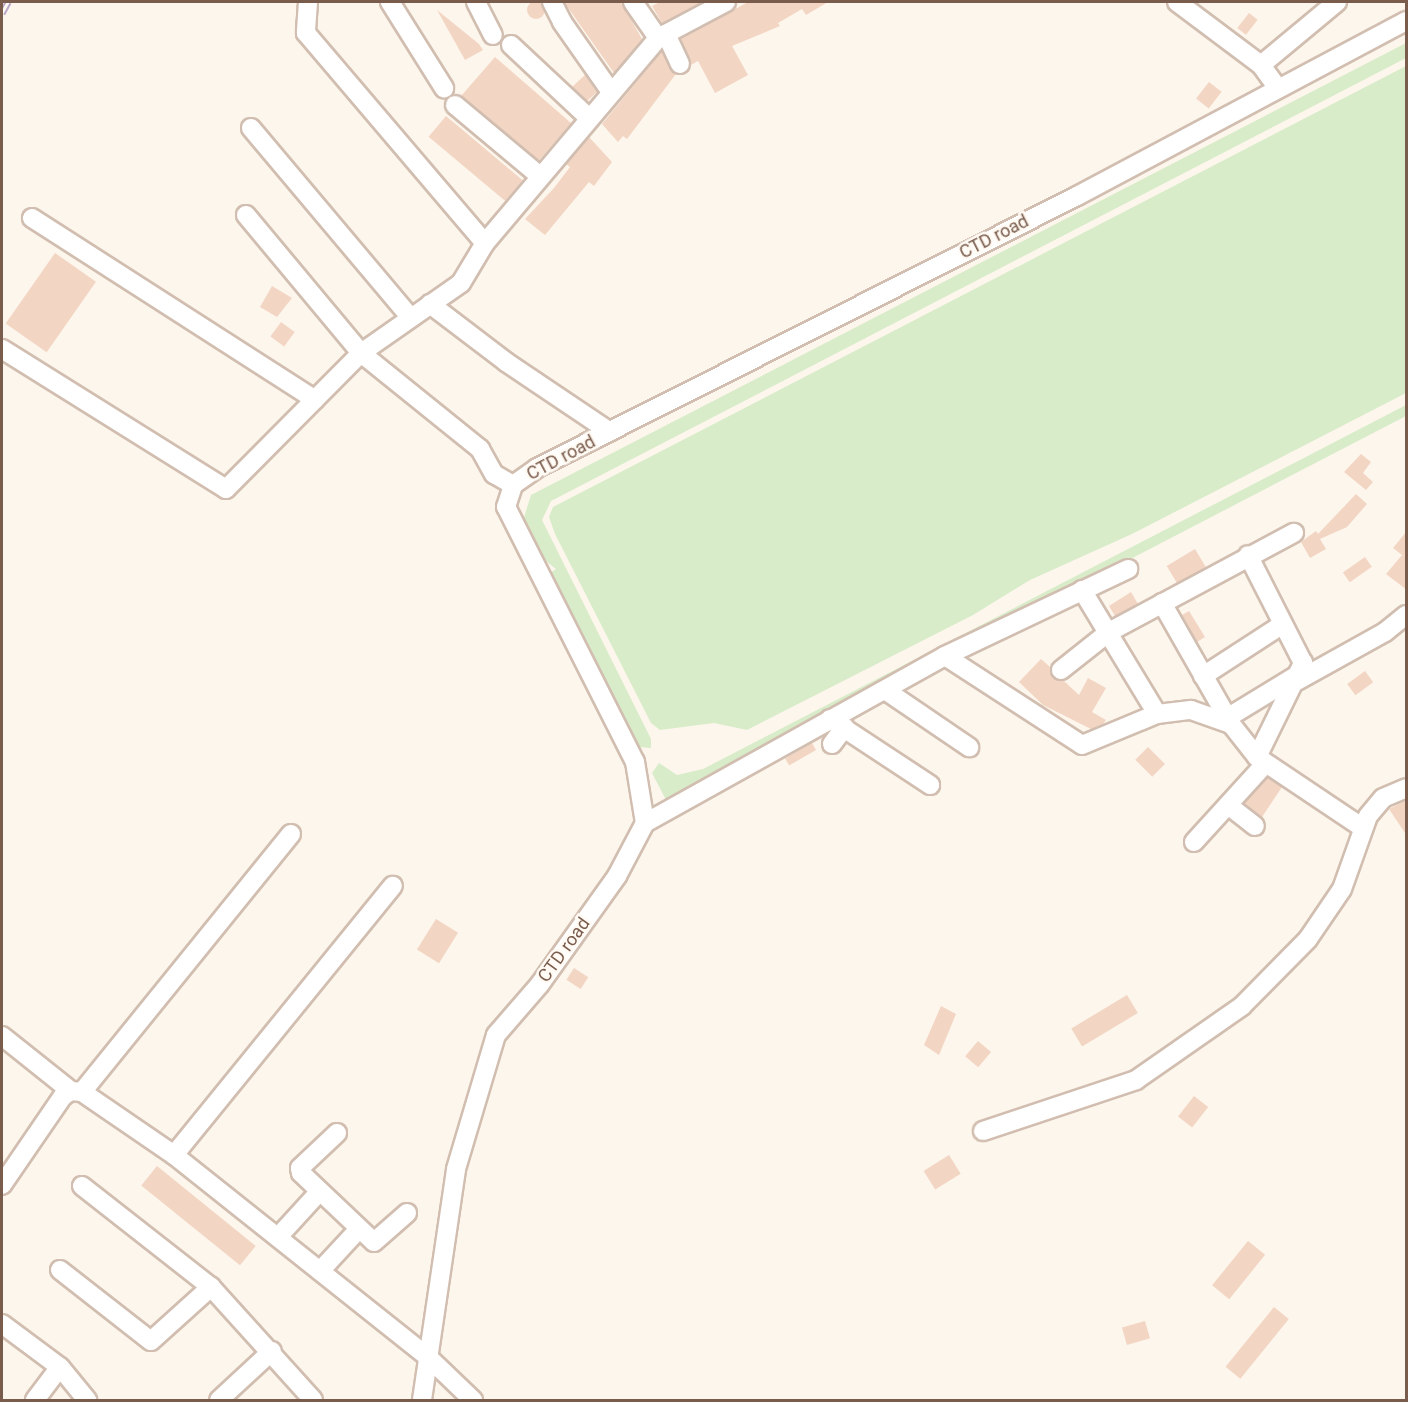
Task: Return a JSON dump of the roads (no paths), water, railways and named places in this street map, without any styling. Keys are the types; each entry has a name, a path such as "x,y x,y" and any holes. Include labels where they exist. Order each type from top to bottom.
{"street":[{"path":"308,2 306,33 485,243"},
{"path":"390,2 444,88"},
{"path":"476,2 493,35"},
{"path":"552,2 562,22 611,92"},
{"path":"633,2 662,36 680,64"},
{"path":"2,349 226,489 361,353 461,283 485,243 611,92 662,36 722,2"},
{"path":"1177,2 1261,65 1277,87"},
{"path":"1261,65 1337,2"},
{"name":"CTD road","path":"422,1401 456,1169 496,1035 540,984 610,885 645,823 636,762 506,507 513,485 610,432 1077,196 1277,87 1407,21"},
{"path":"511,45 589,118"},
{"path":"455,105 540,176"},
{"path":"250,128 411,318"},
{"path":"246,215 361,353 480,449 494,474 513,485"},
{"path":"32,218 315,400"},
{"path":"430,304 506,362 610,432"},
{"path":"1061,670 1109,632 1248,555 1294,533"},
{"path":"1194,842 1228,805 1261,761 1303,663 1248,555"},
{"path":"645,823 837,723 885,690 945,656 1128,569"},
{"path":"1082,590 1157,714"},
{"path":"1162,603 1229,721 1261,761 1363,828"},
{"path":"945,656 1082,745 1157,714 1191,710 1229,721 1298,678 1384,632 1407,615"},
{"path":"1203,676 1283,624"},
{"path":"885,690 969,747"},
{"path":"832,744 837,723"},
{"path":"837,723 930,785"},
{"path":"983,1131 1136,1080 1242,1006 1308,939 1342,889 1363,828 1383,798 1407,788"},
{"path":"1228,805 1256,826"},
{"path":"2,1185 63,1096 77,1091 291,834"},
{"path":"174,1155 393,886"},
{"path":"2,1036 77,1091 174,1155 429,1358 473,1401"},
{"path":"336,1133 300,1168 320,1191 359,1229 376,1241 407,1213"},
{"path":"82,1186 211,1287 272,1351 313,1401"},
{"path":"278,1237 320,1191"},
{"path":"320,1271 359,1229"},
{"path":"60,1270 151,1341 211,1287"},
{"path":"2,1323 60,1367 87,1401"},
{"path":"219,1401 272,1351"},
{"path":"35,1401 60,1367"}],"railway":[{"path":"2,13 8,2"}]}
